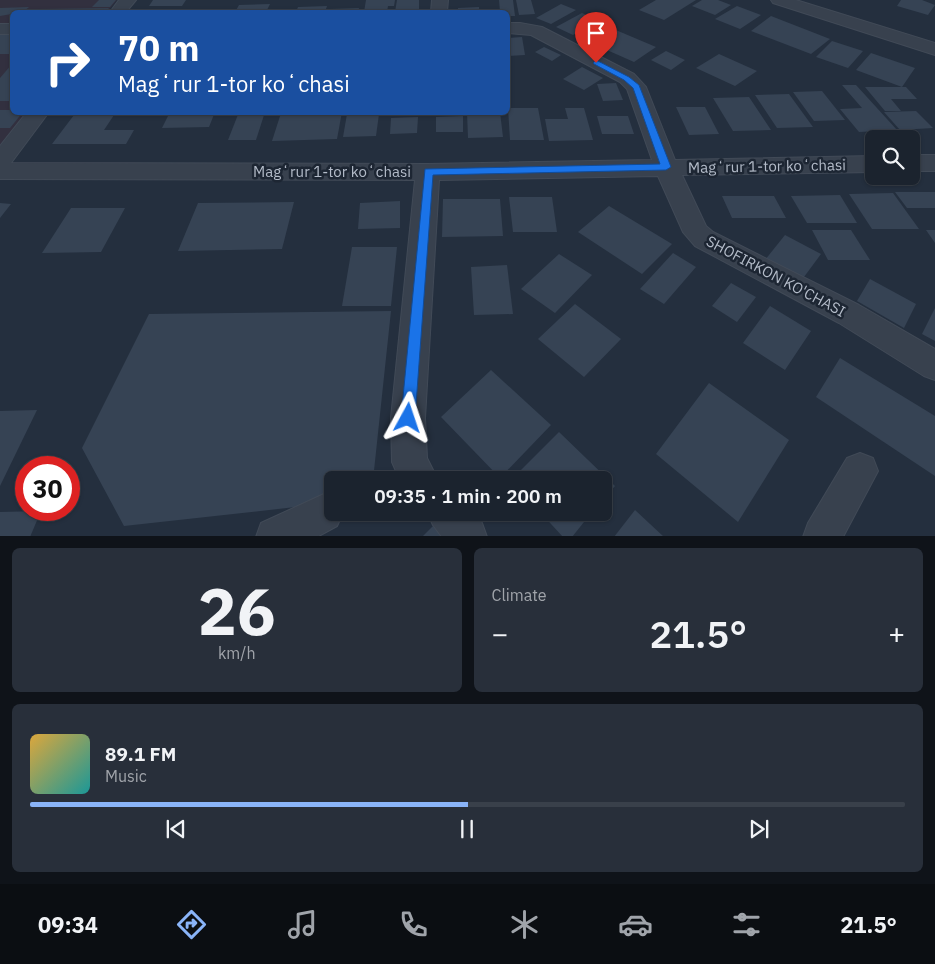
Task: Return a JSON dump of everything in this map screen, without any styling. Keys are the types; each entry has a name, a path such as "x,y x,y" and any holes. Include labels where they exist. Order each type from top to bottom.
{"street":[{"path":"120,10 128,0"},
{"path":"779,0 935,49"},
{"name":"SHOFIRKON KO'CHASI","path":"510,28 536,31 632,83 640,95 666,167 696,232 704,239 849,314 935,366"},
{"path":"0,161 36,115"},
{"path":"920,163 935,163"},
{"name":"Magʻrur 1-tor koʻchasi","path":"0,171 428,172 865,164"},
{"path":"415,471 410,462 408,418 428,172"},
{"path":"822,536 860,471"},
{"path":"275,536 324,513"},
{"path":"454,521 468,536"}],"shaded area":[{"path":"0,0 117,0 109,10 10,10 10,115 24,115 0,145"}],"building":[{"path":"99,0 116,0 110,7 92,7"},
{"path":"153,0 186,0 182,6 149,6"},
{"path":"366,0 395,0 394,6 388,6 387,10 364,10"},
{"path":"397,0 419,0 419,10 395,10"},
{"path":"499,0 513,0 515,16 510,16 510,10 500,10"},
{"path":"516,0 531,0 535,14 519,15"},
{"path":"656,0 696,0 664,20 639,10"},
{"path":"702,0 718,0 731,5 715,15 692,6"},
{"path":"901,0 922,0 935,5 928,15 897,6"},
{"path":"270,4 267,10 236,10 239,5"},
{"path":"561,4 576,10 551,24 536,18"},
{"path":"327,6 326,10 297,10 298,7"},
{"path":"737,6 761,15 740,29 715,19"},
{"path":"29,7 25,10 10,10 10,14 0,16 0,8"},
{"path":"479,7 479,10 458,10 458,8"},
{"path":"109,8 108,10 36,10"},
{"path":"359,8 358,10 329,9"},
{"path":"582,13 598,20 573,35 556,27"},
{"path":"771,16 830,39 811,54 751,31"},
{"path":"604,25 656,47 634,62 582,39"},
{"path":"10,31 10,54 0,54 0,32"},
{"path":"522,37 525,55 510,56 510,38"},
{"path":"832,41 863,51 848,68 816,57"},
{"path":"544,47 561,55 552,61 535,52"},
{"path":"666,51 685,60 671,70 651,60"},
{"path":"871,53 915,68 902,87 856,70"},
{"path":"719,54 757,71 735,86 696,68"},
{"path":"10,66 10,101 0,101 0,78"},
{"path":"582,67 603,78 584,90 563,79"},
{"path":"616,83 623,100 603,101 597,84"},
{"path":"842,85 856,85 897,130 865,130 865,132 859,132 840,109 862,108"},
{"path":"865,87 906,87 917,99 891,99 901,111 885,111"},
{"path":"822,91 845,120 814,121 793,92"},
{"path":"789,94 813,127 777,128 755,95"},
{"path":"749,97 771,130 733,131 713,98"},
{"path":"676,107 705,107 719,134 689,135"},
{"path":"510,108 538,108 544,140 510,140 508,115 510,115"},
{"path":"565,108 584,108 593,140 549,141 545,119 568,119"},
{"path":"0,110 10,110 10,115 21,115 10,128 0,128"},
{"path":"916,111 933,128 900,130 884,112"},
{"path":"74,115 114,115 104,130 134,130 126,144 52,144"},
{"path":"168,115 214,115 209,127 162,128"},
{"path":"238,115 264,115 256,140 228,140"},
{"path":"280,115 341,115 337,139 272,141"},
{"path":"347,115 379,115 376,136 343,137"},
{"path":"467,115 500,115 503,137 468,138"},
{"path":"463,116 463,132 436,132 436,117"},
{"path":"597,116 628,116 634,134 602,134"},
{"path":"418,117 417,133 390,134 391,118"},
{"path":"895,192 935,192 935,208 907,208"},
{"path":"893,193 919,229 872,229 849,194"},
{"path":"840,195 857,223 807,223 791,196"},
{"path":"722,196 774,196 786,218 732,218"},
{"path":"509,197 552,197 557,232 513,232"},
{"path":"443,199 500,199 503,236 442,237"},
{"path":"400,201 400,228 358,229 360,203"},
{"path":"294,202 282,249 178,251 198,203"},
{"path":"0,203 11,204 0,218"},
{"path":"609,206 672,244 642,274 578,232"},
{"path":"71,208 125,208 101,252 42,253"},
{"path":"812,230 851,230 870,260 828,260"},
{"path":"926,230 935,230 935,243"},
{"path":"785,235 821,254 801,281 765,260"},
{"path":"352,247 397,247 391,306 342,306"},
{"path":"673,253 696,267 664,304 640,289"},
{"path":"559,254 592,275 555,313 521,289"},
{"path":"507,265 513,314 474,315 471,267"},
{"path":"870,279 916,304 904,328 857,301"},
{"path":"731,283 756,297 737,322 712,306"},
{"path":"575,304 621,339 584,377 538,339"},
{"path":"770,306 811,331 785,370 743,343"},
{"path":"935,308 935,341 922,334"},
{"path":"391,311 374,471 324,471 324,504 124,526 82,448 149,314"},
{"path":"840,358 935,416 935,476 816,397"},
{"path":"491,370 551,425 507,471 493,471 441,417"},
{"path":"709,383 789,440 738,522 656,454"},
{"path":"37,410 0,486 0,411"},
{"path":"559,432 599,471 520,471"},
{"path":"635,510 663,536 615,536"},
{"path":"0,512 15,512 15,521 37,521 30,536 0,536"},
{"path":"548,521 585,521 573,536 562,536"},
{"path":"433,526 441,536 423,536"}],"route":[{"path":"408,418 428,172 666,167 636,87 626,78 596,63"}]}
